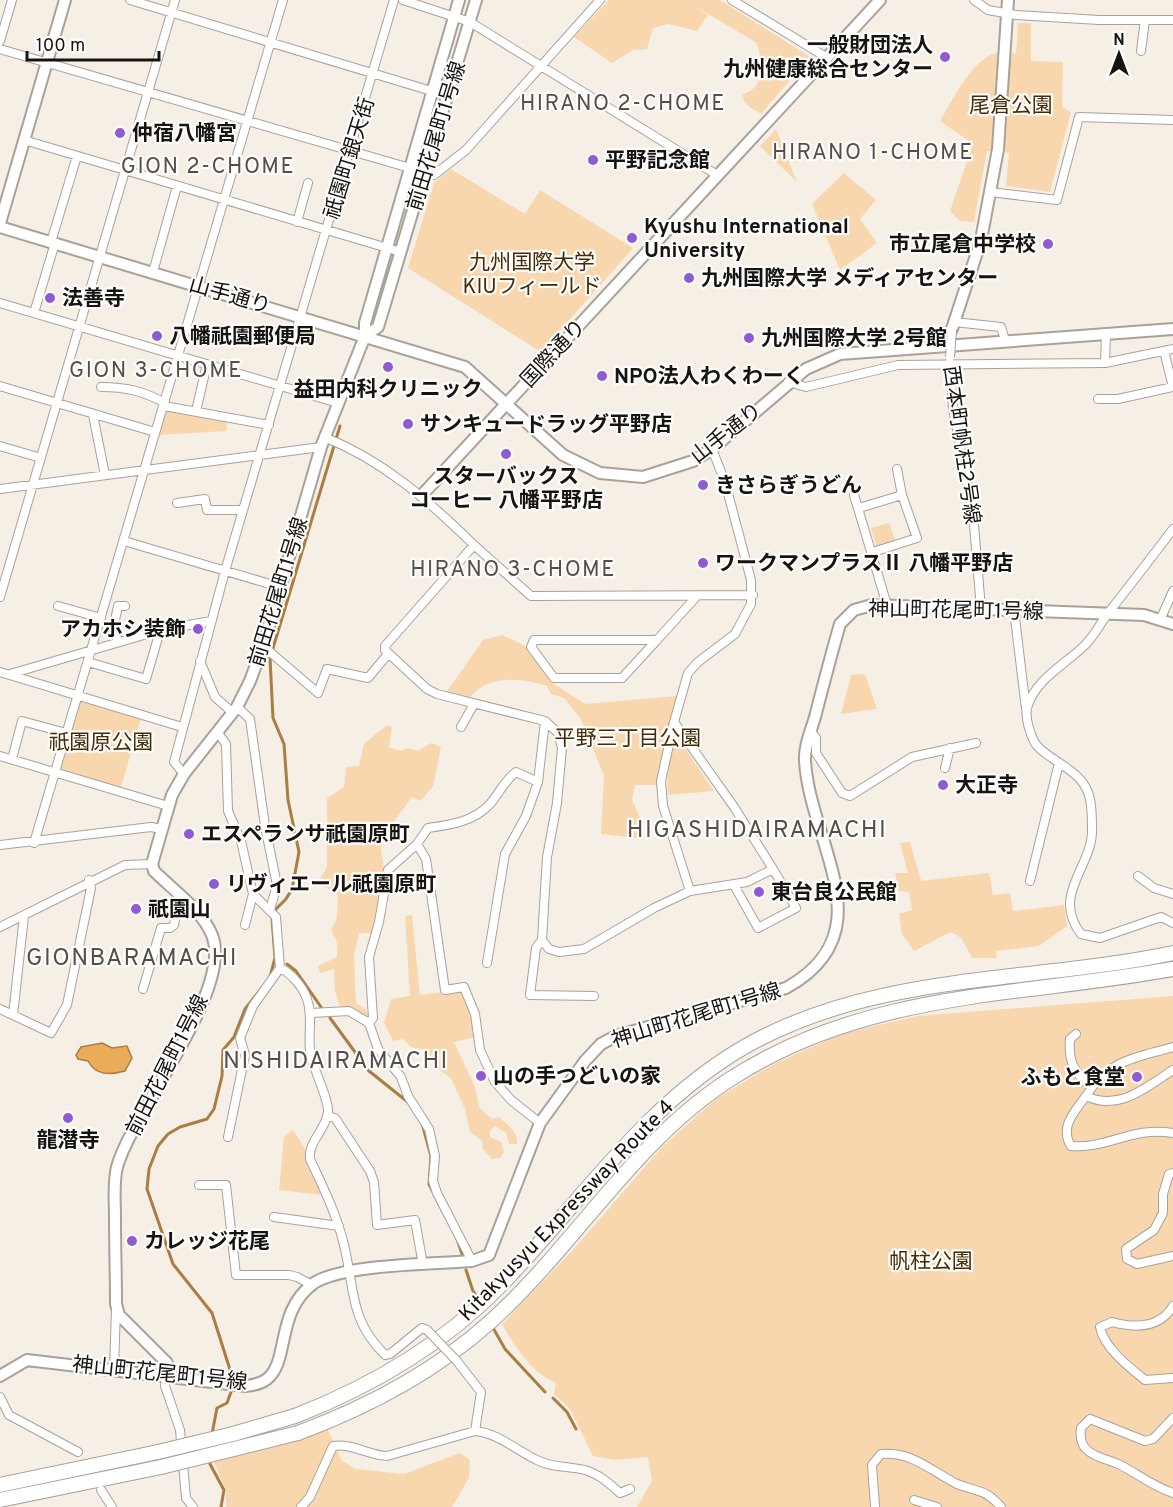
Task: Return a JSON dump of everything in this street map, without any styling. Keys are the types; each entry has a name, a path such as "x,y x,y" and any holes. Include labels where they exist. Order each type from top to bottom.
{"highway":[{"name":"Kitakyusyu Expressway Route 4","path":"0,1485 233,1434 295,1416 379,1378 452,1329 498,1287 643,1125 690,1084 745,1047 799,1021 855,1002 918,988 1076,970 1173,953"},
{"name":"Kitakyusyu Expressway Route 4","path":"0,1500 161,1467 298,1433 350,1413 389,1393 463,1344 511,1302 634,1163 704,1098 756,1063 805,1039 860,1019 920,1004 1173,969"}],"street":[{"path":"0,41 12,0"},
{"path":"0,225 65,0"},
{"path":"130,0 448,96"},
{"path":"0,597 175,0"},
{"path":"34,843 283,0"},
{"name":"祇園町銀天街","path":"184,774 174,762 182,727 225,571 394,0"},
{"path":"403,0 470,22 717,175"},
{"name":"前田花尾町1号線","path":"116,1304 114,1180 117,1167 192,1021 214,970 215,945 208,926 154,871 152,864 161,829 168,806 184,774 235,710 269,651 280,587 329,442 338,404 365,336 364,323 459,0"},
{"name":"前田花尾町1号線","path":"365,336 378,327 476,0"},
{"path":"0,49 248,123 434,175 466,150 600,0"},
{"path":"732,0 826,57"},
{"name":"国際通り","path":"422,495 880,0"},
{"path":"974,0 988,10 1008,14 1100,20 1173,20"},
{"name":"西本町帆柱2号線","path":"981,609 973,513 953,409 950,361 953,326 981,240 998,149 1008,0"},
{"path":"1141,51 1145,20"},
{"path":"990,192 1057,200 1079,117 1173,120"},
{"path":"24,140 401,252"},
{"path":"34,313 77,156"},
{"path":"297,222 308,183"},
{"path":"153,272 177,186"},
{"name":"山手通り","path":"0,225 465,367 562,454 600,473 644,477 663,473 693,461 712,449 788,382 816,363 840,354 1173,328"},
{"path":"0,303 338,404"},
{"path":"953,326 1001,327 1005,340"},
{"path":"1105,363 1106,333"},
{"path":"788,382 806,387 898,365 950,361 1105,363 1169,350 1173,387 1118,399 1098,399"},
{"path":"196,411 207,364"},
{"path":"0,386 155,432"},
{"path":"101,387 126,387 145,392 164,404 269,425"},
{"path":"93,415 105,475"},
{"path":"0,489 260,455 329,442 422,495 531,596 753,595"},
{"path":"0,446 41,458"},
{"path":"690,891 663,806 661,781 688,673 698,662 735,634 745,619 753,595 725,482 712,449"},
{"path":"873,552 917,538 902,495 897,469"},
{"path":"854,495 873,552 887,605"},
{"path":"859,508 902,495"},
{"path":"177,503 205,499 207,510 243,510"},
{"path":"1026,709 1034,694 1053,672 1086,644 1173,529"},
{"path":"124,541 280,587"},
{"path":"474,545 385,646 388,654 427,689 474,704 545,720 558,733 562,748 557,803 547,857 542,940 536,948 530,995 594,996"},
{"path":"1161,618 1173,591"},
{"path":"657,640 534,640 531,647 554,678 622,678 657,640 697,596"},
{"name":"神山町花尾町1号線","path":"0,1376 27,1360 246,1386 268,1379 275,1369 294,1303 312,1286 331,1276 349,1272 472,1261 489,1255 540,1123 565,1087 601,1044 616,1036 786,988 804,978 827,953 835,938 839,915 837,894 805,762 811,731 840,624 854,610 863,606 887,605 1014,610 1161,618 1173,624"},
{"path":"58,606 100,618"},
{"path":"117,642 115,620 118,606 125,606"},
{"path":"1014,610 1029,729 1035,744 1059,763 1078,774 1085,783 1090,796 1092,833 1089,849 1071,892 1075,927 1081,934 1100,938 1161,917 1173,923"},
{"path":"10,674 117,642 211,621"},
{"path":"88,662 146,679 160,631"},
{"path":"269,651 318,693 327,669 368,678 388,654"},
{"path":"200,661 215,697 250,719 265,826 277,885 272,913 280,968 253,1006 240,1038 244,1055 228,1137"},
{"path":"0,672 182,727"},
{"path":"461,727 474,704"},
{"path":"487,963 505,854 526,816 538,782 545,720"},
{"path":"12,759 22,721 66,734"},
{"path":"674,722 734,807 796,908 758,928 734,885"},
{"path":"811,731 816,738 816,753 842,793 850,796 912,757 976,743"},
{"path":"218,733 226,744 228,810 241,840 252,894 245,925"},
{"path":"945,768 950,748"},
{"path":"0,756 168,806"},
{"path":"1030,881 1059,763"},
{"path":"369,1023 373,1018 369,957 388,870 417,844 428,828 457,823 476,815 490,804 506,779 516,772 538,782"},
{"path":"0,845 34,843 140,828 161,829"},
{"path":"417,844 426,859 445,990 464,987 475,1014 480,1050 495,1082 511,1100 540,1123"},
{"path":"0,927 89,880 125,865 152,864"},
{"path":"542,940 549,949 559,952 585,949 654,908 690,891 747,882 773,869"},
{"path":"1138,876 1154,888 1173,894"},
{"path":"0,1010 51,1034 67,1005 91,888 89,880"},
{"path":"252,894 272,913"},
{"path":"143,989 161,928 170,928 174,925 179,896"},
{"path":"13,1015 24,916"},
{"path":"280,968 289,972 306,997 310,1012 310,1050 319,1085 328,1106 328,1116 309,1151 310,1159 339,1226 354,1309 375,1345 385,1355 415,1331 422,1328 427,1330 456,1360 481,1392 475,1431"},
{"path":"310,1012 349,1011 369,1023 378,1049 401,1077 408,1096 429,1129 435,1156 433,1181 436,1193 472,1261"},
{"path":"1076,1034 1070,1039 1071,1063 1078,1076 1091,1087"},
{"path":"1173,1047 1113,1066 1091,1087 1067,1123 1065,1138 1071,1146 1090,1147 1139,1131 1173,1133"},
{"path":"1086,1096 1096,1101 1117,1101 1133,1096 1173,1070"},
{"path":"328,1116 335,1118 370,1171 374,1182 377,1225 415,1220 423,1266"},
{"path":"1173,1173 1169,1174 1163,1194 1163,1213 1154,1230 1126,1249 1127,1259 1137,1264 1173,1256"},
{"path":"199,1185 226,1185 236,1275 289,1275 312,1286"},
{"path":"274,1216 339,1226"},
{"path":"114,1369 116,1304"},
{"path":"116,1304 119,1315 168,1363 165,1386 180,1430 186,1498 193,1507"},
{"path":"1173,1306 1157,1320 1145,1326 1134,1328 1112,1322 1100,1327 1101,1336 1129,1368 1145,1380 1173,1378"},
{"path":"0,1396 9,1415 78,1452"},
{"path":"1173,1419 1153,1438 1145,1441 1090,1419 1081,1428 1080,1438 1085,1449 1097,1457 1116,1463 1154,1487 1173,1493"},
{"path":"301,1507 310,1497 333,1446 346,1444 373,1455 387,1456 475,1431 486,1432 538,1461 559,1468 584,1470 604,1479 620,1493 630,1490"},
{"path":"875,1507 872,1465 881,1454 893,1453 909,1456 958,1484 983,1491 1001,1507"},
{"path":"102,1490 112,1507"},
{"path":"914,1500 937,1507"}],"green space":[{"path":"609,0 720,0 810,57 761,114 749,106 743,98 743,94 756,86 761,73 757,43 693,5 708,15 697,31 669,24 653,28 647,49 633,50 612,63 574,37"},
{"name":"尾倉公園","path":"1018,23 1031,23 1031,61 1063,62 1062,107 1071,112 1050,192 1006,186 1009,153 987,151 974,222 960,221 950,211 973,144 940,121 962,83 977,65 993,54 1016,54"},
{"path":"776,129 797,182 760,146"},
{"name":"九州国際大学 KIUフィールド","path":"451,169 525,214 540,190 633,248 541,352 408,268 434,183"},
{"path":"844,173 876,200 860,219 877,243 840,270 812,204"},
{"path":"165,409 228,420 226,431 157,435"},
{"path":"889,523 896,542 877,548 871,528"},
{"name":"平野三丁目公園","path":"502,635 524,645 551,682 585,704 677,696 658,775 658,785 635,785 632,800 641,820 637,838 601,834 604,776 581,719 564,698 551,694 547,686 516,680 487,684 470,697 446,693 483,640"},
{"path":"865,674 877,709 841,714 851,675"},
{"name":"祇園原公園","path":"84,701 141,718 121,787 63,771 60,766 79,703"},
{"path":"387,725 392,727 389,747 401,751 408,748 418,751 431,743 441,747 433,786 421,801 412,797 389,828 383,827 381,851 384,868 372,933 359,933 354,956 356,1003 365,1009 370,1017 368,1019 352,1007 340,1008 335,991 334,969 320,973 318,966 337,957 337,942 331,930 337,918 338,895 323,886 321,877 327,867 327,798 344,787 346,767 359,766 364,744"},
{"path":"676,735 714,791 668,795 667,771"},
{"path":"910,842 921,881 989,873 993,895 1010,893 1013,911 1064,905 1067,926 1039,946 996,951 997,958 972,958 961,938 951,932 914,951 902,934 899,914 912,910 909,892 899,891 895,873 908,873 900,843"},
{"path":"412,915 420,995 461,990 472,1016 475,1037 454,1042 475,1087 479,1107 492,1119 499,1117 516,1135 517,1144 509,1144 506,1133 495,1126 490,1130 490,1137 501,1142 504,1152 500,1158 492,1159 483,1149 482,1141 470,1132 465,1109 451,1078 437,1068 424,1050 411,1047 403,1039 393,1041 384,1023 391,999 410,996 405,916"},
{"name":"帆柱公園","path":"1173,996 1173,1507 637,1507 652,1481 648,1457 616,1460 593,1456 570,1409 554,1394 556,1383 532,1366 518,1350 502,1324 573,1250 662,1147 716,1099 772,1065 841,1034 917,1016"},
{"path":"293,1130 306,1150 306,1160 322,1195 279,1190 284,1137"},
{"path":"327,1428 342,1461 356,1469 404,1474 460,1453 470,1460 469,1478 452,1507 226,1507 226,1490 213,1460"}],"shaded area":[{"path":"102,1043 112,1048 127,1046 132,1058 125,1071 99,1072 88,1061 78,1059 76,1055 81,1047"}],"waterway":[{"path":"270,977 275,958 272,919 276,909 292,889 299,852 288,800 284,744 273,718 270,658 340,426"},
{"path":"287,964 296,971 321,1007"},
{"path":"232,1376 212,1313 173,1264 147,1189 149,1169 158,1146 168,1134 180,1127 207,1119 214,1109 222,1076 223,1050 234,1037 245,1009 261,989"},
{"path":"330,1018 369,1071 409,1103"},
{"path":"423,1127 431,1156 429,1184 440,1206"},
{"path":"457,1239 462,1254"},
{"path":"466,1270 473,1291 480,1301"},
{"path":"492,1326 505,1349 545,1392"},
{"path":"212,1434 217,1408 227,1403 231,1392"},
{"path":"553,1398 567,1412 576,1429"},
{"path":"210,1459 210,1464 224,1490 221,1507"}],"place":[{"name":"一般財団法人 九州健康総合センター","path":"945,57"},
{"name":"仲宿八幡宮","path":"120,133"},
{"name":"平野記念館","path":"593,160"},
{"name":"Kyushu International University","path":"632,238"},
{"name":"市立尾倉中学校","path":"1048,244"},
{"name":"九州国際大学 メディアセンター","path":"689,278"},
{"name":"法善寺","path":"50,298"},
{"name":"八幡祇園郵便局","path":"157,336"},
{"name":"九州国際大学 2号館","path":"749,338"},
{"name":"益田内科クリニック","path":"388,367"},
{"name":"NPO法人わくわーく","path":"602,376"},
{"name":"サンキュードラッグ平野店","path":"408,424"},
{"name":"スターバックス コーヒー 八幡平野店","path":"506,454"},
{"name":"きさらぎうどん","path":"703,485"},
{"name":"ワークマンプラスⅡ 八幡平野店","path":"703,563"},
{"name":"アカホシ装飾","path":"198,629"},
{"name":"大正寺","path":"943,785"},
{"name":"エスペランサ祇園原町","path":"189,834"},
{"name":"リヴィエール祇園原町","path":"214,884"},
{"name":"東台良公民館","path":"759,892"},
{"name":"祇園山","path":"136,909"},
{"name":"山の手つどいの家","path":"481,1076"},
{"name":"ふもと食堂","path":"1137,1077"},
{"name":"龍潜寺","path":"68,1118"},
{"name":"カレッジ花尾","path":"132,1241"}],"district":[{"name":"HIRANO 2-CHOME","path":"623,102"},
{"name":"HIRANO 1-CHOME","path":"873,151"},
{"name":"GION 2-CHOME","path":"208,165"},
{"name":"GION 3-CHOME","path":"156,369"},
{"name":"HIRANO 3-CHOME","path":"513,568"},
{"name":"HIGASHIDAIRAMACHI","path":"757,829"},
{"name":"GIONBARAMACHI","path":"132,957"},
{"name":"NISHIDAIRAMACHI","path":"336,1060"}]}
